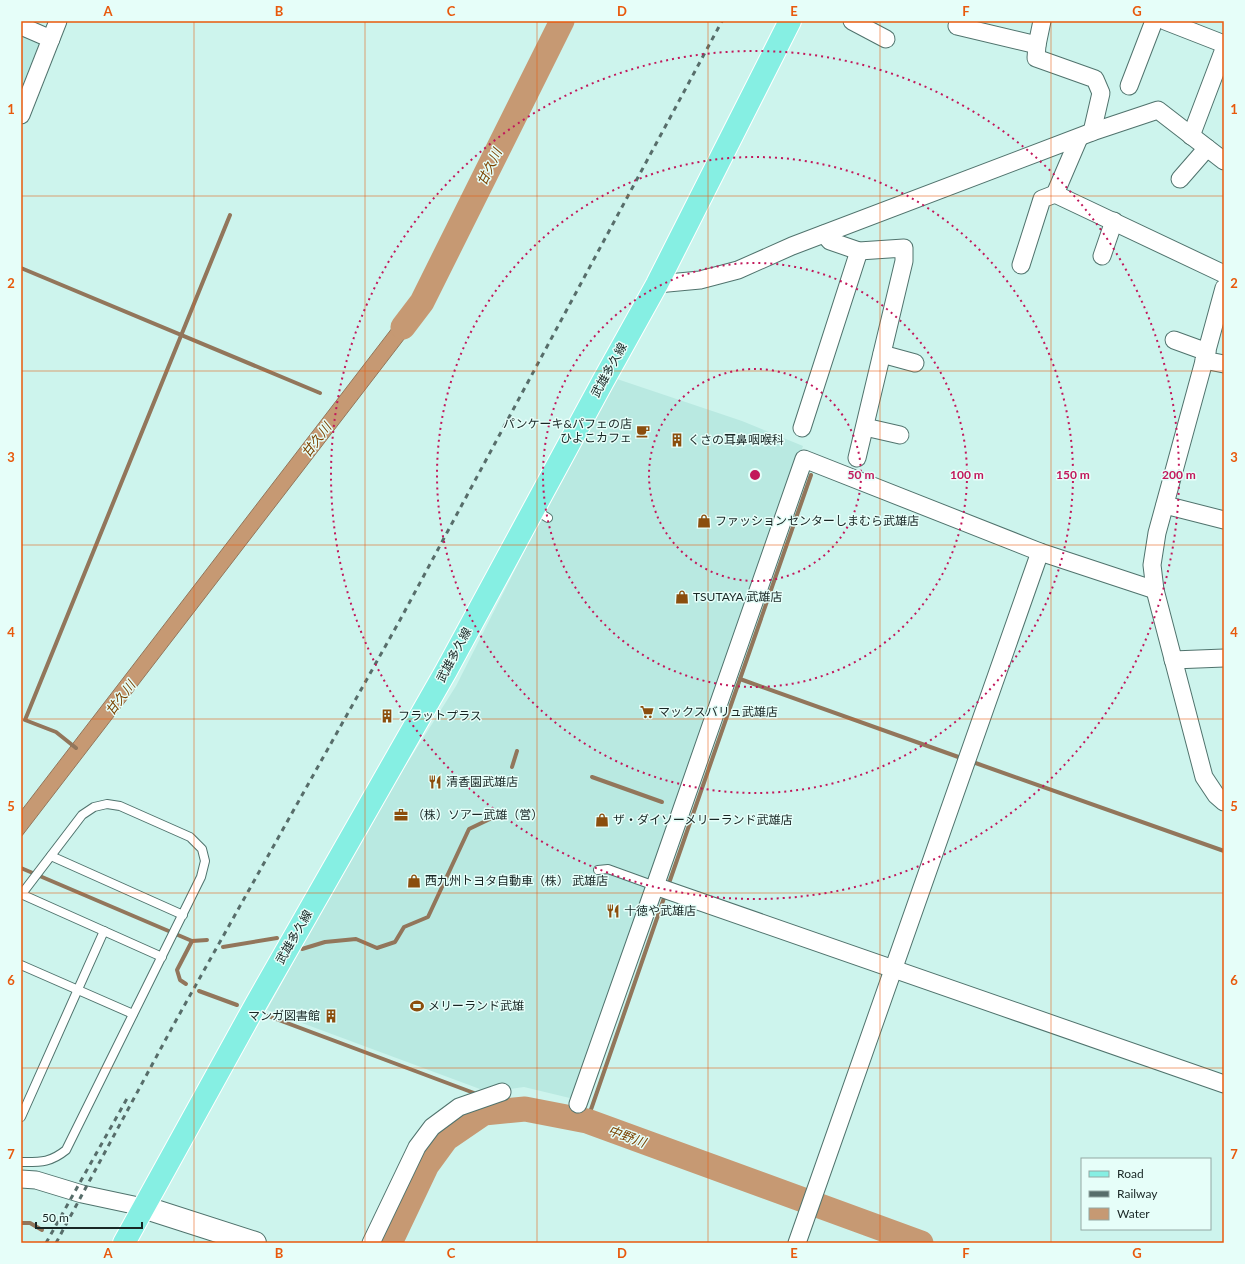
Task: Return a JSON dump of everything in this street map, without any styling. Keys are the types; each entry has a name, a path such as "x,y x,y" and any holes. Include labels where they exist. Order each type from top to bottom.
{"main road":[{"name":"武雄多久線","path":"124,1243 252,1012 446,671 541,514 602,383 657,284 790,21"},
{"name":"武雄多久線","path":"771,59 796,21"}],"street":[{"path":"21,115 58,21"},
{"path":"852,21 886,39"},
{"path":"959,21 957,26 1037,45"},
{"path":"1021,265 1042,199 1055,194 1086,135 1101,93 1095,79 1036,58 1042,21"},
{"path":"1129,86 1154,21"},
{"path":"1165,21 1224,44"},
{"path":"21,26 51,39"},
{"path":"1191,136 1224,50"},
{"path":"657,284 700,280 738,270 792,246 1086,135 1158,110 1224,161"},
{"path":"1180,179 1207,148"},
{"path":"1055,194 1224,274"},
{"path":"1102,256 1114,222"},
{"path":"824,234 830,241 859,251 904,248 904,261 857,458"},
{"path":"802,428 859,251"},
{"path":"1224,288 1157,533 1152,565 1155,590 1204,777 1216,795 1224,802"},
{"path":"1174,340 1224,364"},
{"path":"882,354 915,363"},
{"path":"865,427 900,435"},
{"path":"578,1104 656,886 804,459 1040,552 1155,590"},
{"path":"1165,505 1224,520"},
{"path":"797,1243 1040,552"},
{"path":"1173,660 1224,658"},
{"path":"656,886 1224,1084"},
{"path":"371,1243 417,1147 432,1127 459,1107 502,1092"},
{"path":"21,1179 36,1180 82,1194 143,1207 255,1243"}],"lane":[{"path":"21,1162 46,1162 57,1157 66,1150 183,915 201,877 205,861 202,849 190,837 120,806 107,804 94,807 82,815 21,895 162,957"},
{"path":"51,856 183,915"},
{"path":"598,870 608,869 656,886"},
{"path":"21,1117 104,932"},
{"path":"21,966 133,1014"},
{"path":"21,1095 29,1099"}],"shaded area":[{"path":"21,30 44,40 21,96"},
{"path":"617,379 742,421 803,446 574,1099 524,1087 488,1092 267,1010 379,808 456,686 547,507"}],"water":[{"path":"416,297 431,304 21,837 21,811"}],"waterway":[{"name":"甘久川","path":"403,327 422,302 562,21"},
{"path":"76,748 56,732 25,720 230,215"},
{"path":"21,268 320,393"},
{"path":"740,679 811,475"},
{"path":"668,886 740,679 964,759"},
{"path":"512,767 517,751"},
{"path":"970,761 1224,851"},
{"path":"592,777 662,802"},
{"path":"302,949 325,942 356,939 377,948 395,942 404,927 428,917 469,829 494,817"},
{"path":"21,868 192,941 177,970 180,980 186,984"},
{"path":"587,1121 665,895"},
{"path":"223,947 277,938"},
{"path":"192,941 207,940"},
{"path":"199,991 237,1005"},
{"path":"268,1016 474,1093"},
{"name":"中野川","path":"390,1243 427,1165 446,1139 484,1113 525,1109 587,1121 921,1243"},
{"path":"21,1223 30,1223 42,1230"}],"railway":[{"path":"56,1243 174,1024 400,620 722,21"},
{"path":"46,1243 129,1095"}],"place":[{"name":"パンケーキ&パフェの店 ひよこカフェ","path":"643,431"},
{"name":"くさの耳鼻咽喉科","path":"677,440"},
{"name":"ファッションセンターしまむら武雄店","path":"704,521"},
{"name":"TSUTAYA 武雄店","path":"682,597"},
{"name":"マックスバリュ武雄店","path":"647,712"},
{"name":"フラットプラス","path":"387,716"},
{"name":"清香園武雄店","path":"435,782"},
{"name":"（株）ソアー武雄（営）","path":"401,815"},
{"name":"ザ・ダイソーメリーランド武雄店","path":"602,820"},
{"name":"西九州トヨタ自動車（株） 武雄店","path":"414,881"},
{"name":"十徳や武雄店","path":"613,911"},
{"name":"メリーランド武雄","path":"417,1006"},
{"name":"マンガ図書館","path":"331,1016"}]}
